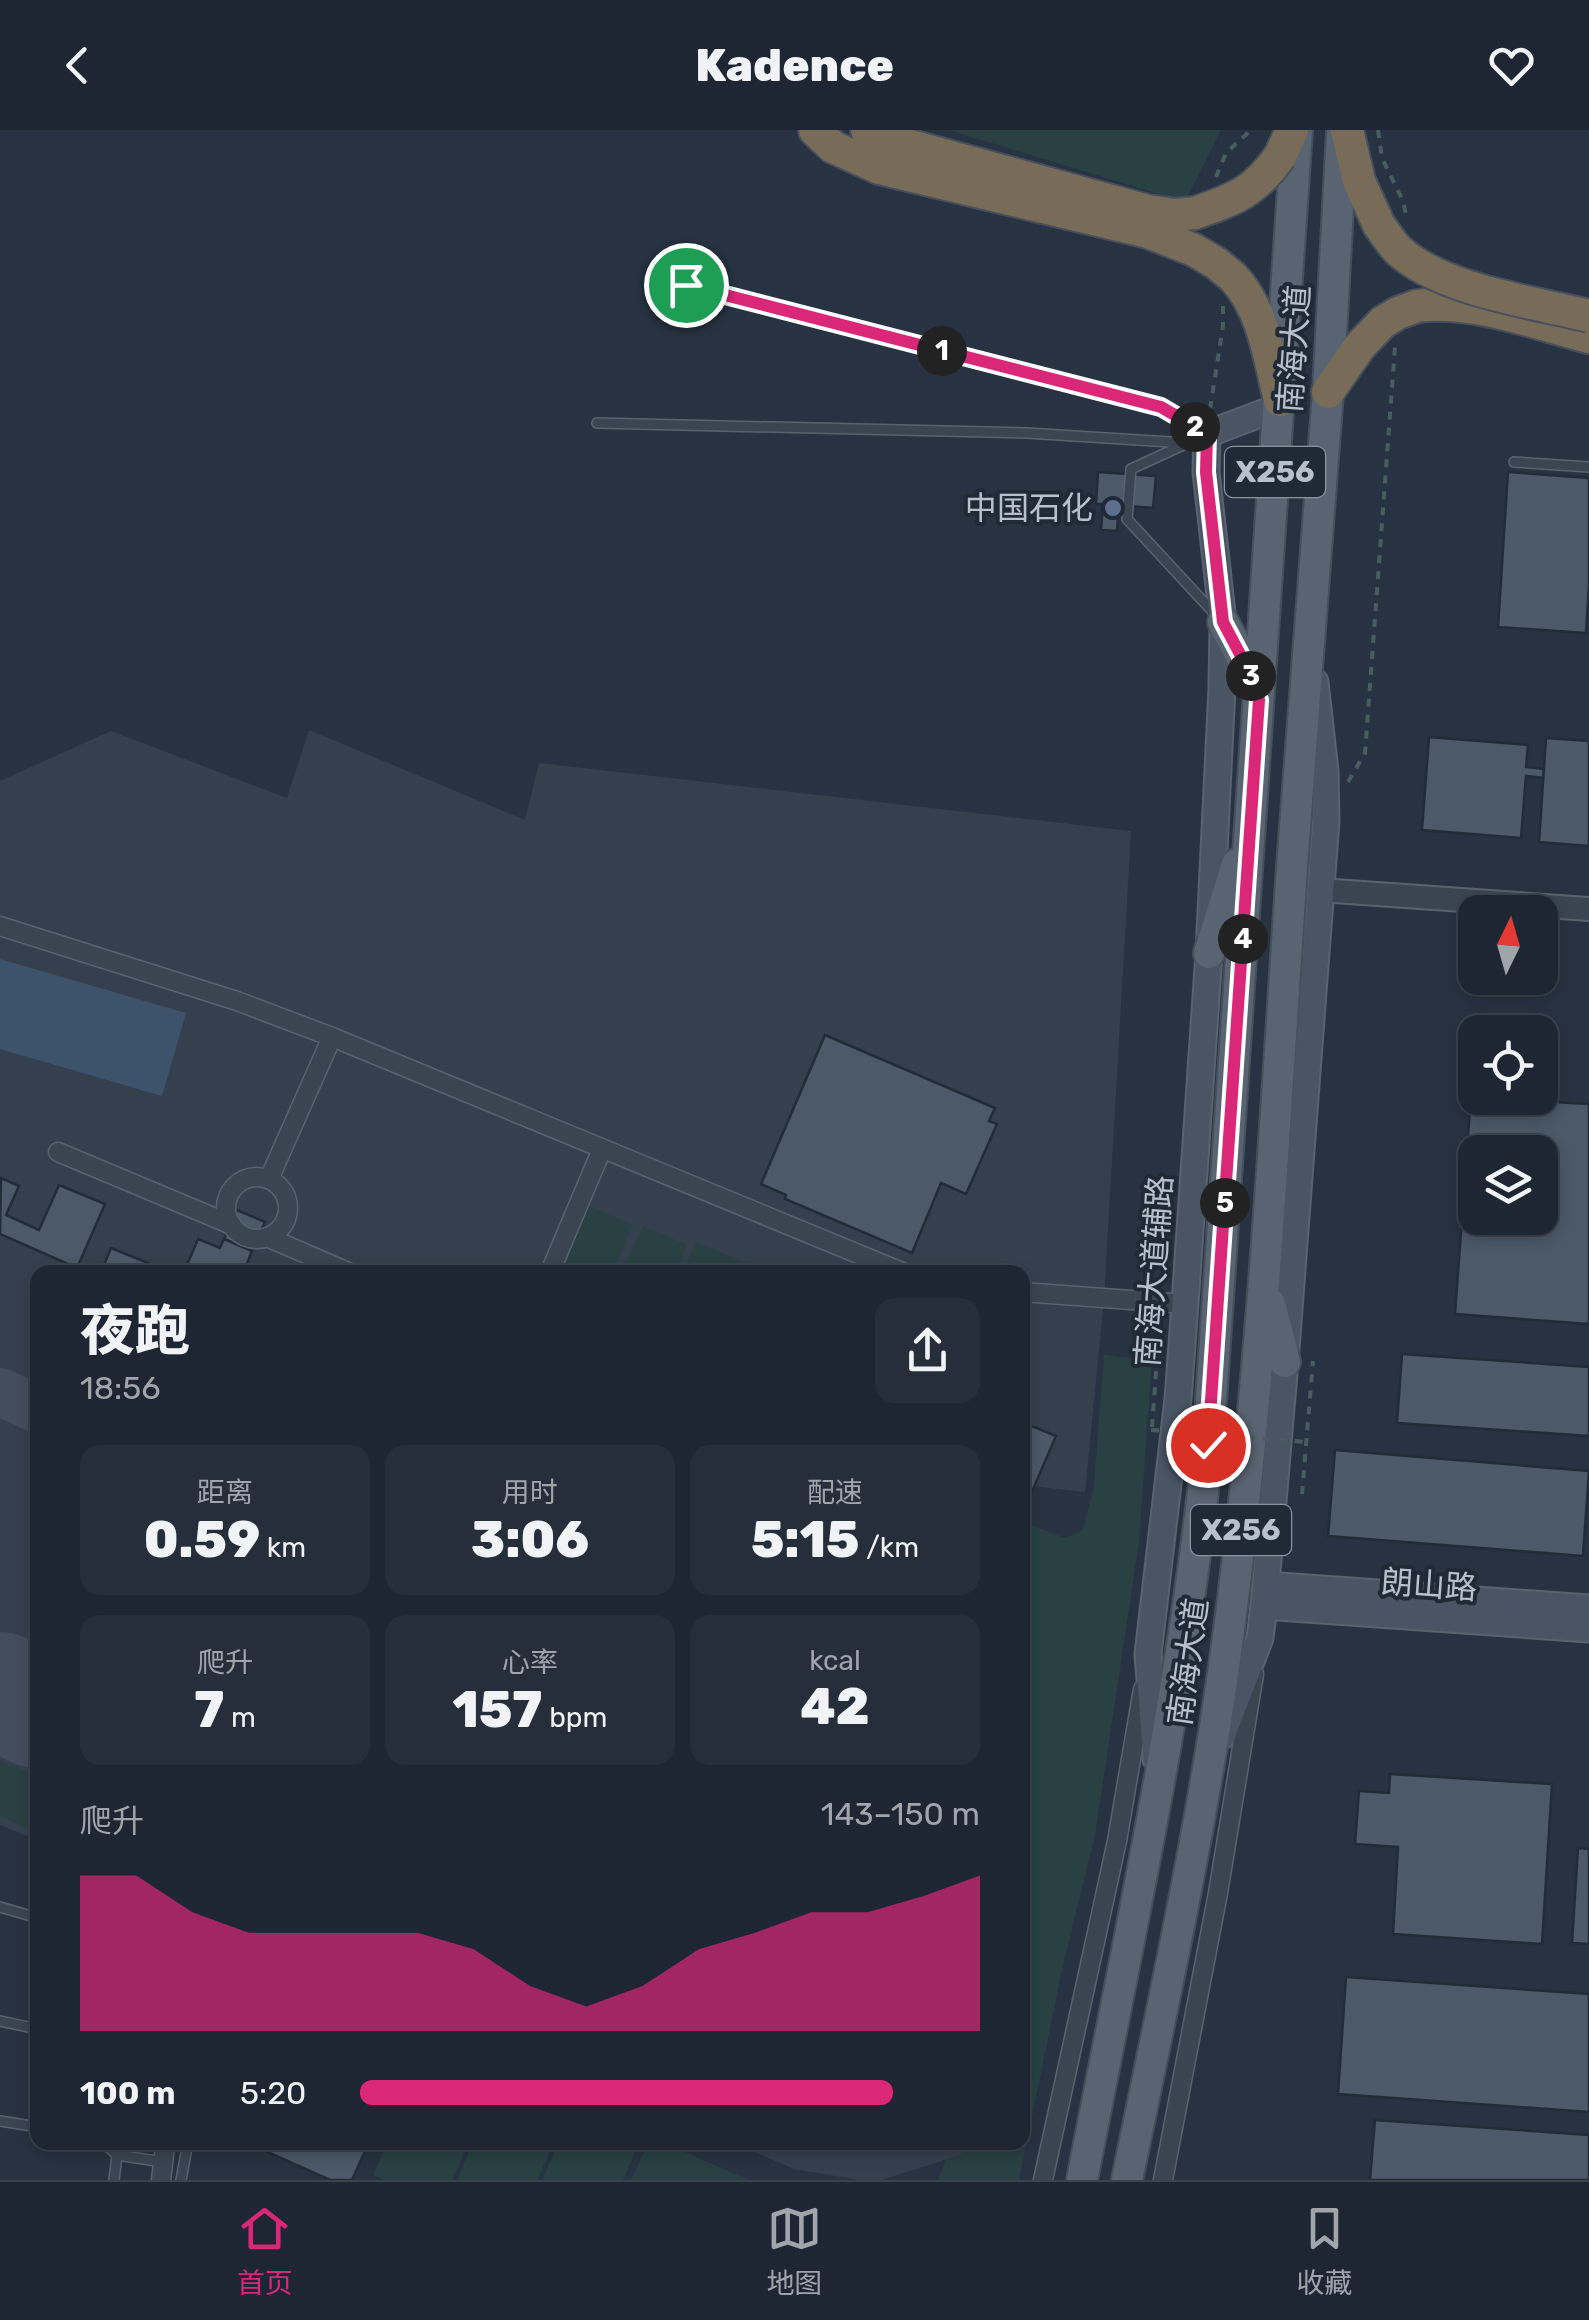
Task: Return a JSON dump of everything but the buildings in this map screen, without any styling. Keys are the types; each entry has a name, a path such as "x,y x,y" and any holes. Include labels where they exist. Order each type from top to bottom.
{"highway":[{"path":"792,130 824,138 880,168 1148,232 1216,262 1244,289 1260,320 1279,404"},
{"path":"868,130 907,145 1174,215 1195,213 1250,189 1265,176 1290,139"},
{"path":"1344,130 1359,181 1394,226 1395,248 1412,262 1466,286 1589,316"},
{"path":"1328,392 1360,346 1389,334 1398,312 1418,306 1450,304 1472,308 1589,338"}],"main road":[{"name":"南海大道","path":"1127,2180 1206,1778 1243,1516 1264,1281 1344,130"},
{"name":"南海大道","path":"1078,2180 1158,1794 1188,1612 1208,1445 1279,404 1290,139"},
{"path":"1196,438 1279,404"},
{"name":"南海大道辅路","path":"1148,1654 1185,1304 1222,688 1223,622 1206,472 1196,438"},
{"path":"1206,1778 1260,1638 1299,1362 1326,797 1310,602"},
{"path":"1223,622 1259,700"},
{"path":"1209,953 1252,814"},
{"path":"1264,1281 1299,1362"},
{"name":"朗山路","path":"1265,1596 1589,1608"},
{"name":"朗山路","path":"1265,1596 1589,1629"},
{"name":"南海大道","path":"1148,1654 1158,1794"},
{"path":"1135,2180 1144,2096"}],"street":[{"path":"1320,890 1589,908"},
{"path":"0,926 236,1001 332,1036 885,1265"},
{"path":"269,1179 332,1036"},
{"path":"553,1265 602,1148"},
{"path":"58,1152 232,1225 247,1237 267,1237 332,1265"},
{"path":"232,1225 226,1206 233,1188 250,1178 269,1179 283,1191 288,1209 282,1226 267,1237"},
{"path":"1030,1293 1185,1304"},
{"path":"1162,2180 1221,1874 1260,1638"},
{"name":"南海大道辅路","path":"1042,2180 1117,1842 1148,1654"}],"lane":[{"path":"686,285 1161,407 1196,438"},
{"path":"597,424 1196,438"},
{"path":"1196,438 1131,469 1127,519 1223,622"},
{"path":"1514,462 1589,467"},
{"path":"0,1907 30,1916"},
{"path":"0,2021 30,2027"},
{"path":"0,2121 30,2125"},
{"path":"112,2150 117,2155 163,2163"},
{"path":"181,2180 187,2150"},
{"path":"114,2180 117,2155"}],"path":[{"path":"1378,130 1382,158 1402,201 1394,226"},
{"path":"1345,787 1364,753 1389,334"},
{"path":"1158,1345 1151,1430 1306,1442"},
{"path":"1299,1362 1306,1442 1302,1494"}],"shaded area":[{"path":"309,730 525,820 539,763 1131,831 1104,1299 1085,1492 1030,1486 1030,1265 30,1265 30,1837 0,1825 0,781 111,731 287,798"},
{"path":"0,959 186,1013 162,1096 0,1049"},
{"path":"750,2150 970,2150 882,2180 794,2169"}],"green space":[{"path":"949,130 1221,130 1185,202"},
{"path":"589,1206 633,1225 616,1265 562,1265"},
{"path":"643,1226 687,1245 679,1265 625,1265"},
{"path":"696,1242 751,1265 686,1265"},
{"path":"1104,1355 1152,1360 1139,1542 1095,1835 1030,2126 1030,1525 1065,1538 1083,1530 1094,1486"},
{"path":"0,1760 30,1773 30,1829 0,1816"},
{"path":"384,2150 465,2150 452,2180 385,2180 373,2175"},
{"path":"470,2150 551,2150 537,2180 457,2180"},
{"path":"555,2150 636,2150 623,2180 542,2180"},
{"path":"645,2150 680,2150 749,2180 631,2180"},
{"path":"1025,2150 1019,2180 938,2180 946,2159 969,2152"}],"taxiway":[{"path":"0,1392 30,1405"}],"runway":[{"path":"0,1692 30,1705"}],"place":[{"name":"中国石化","path":"1113,508"}],"route":[{"path":"686,285 1161,407 1207,434 1206,472 1223,622 1259,700 1208,1445"}]}
